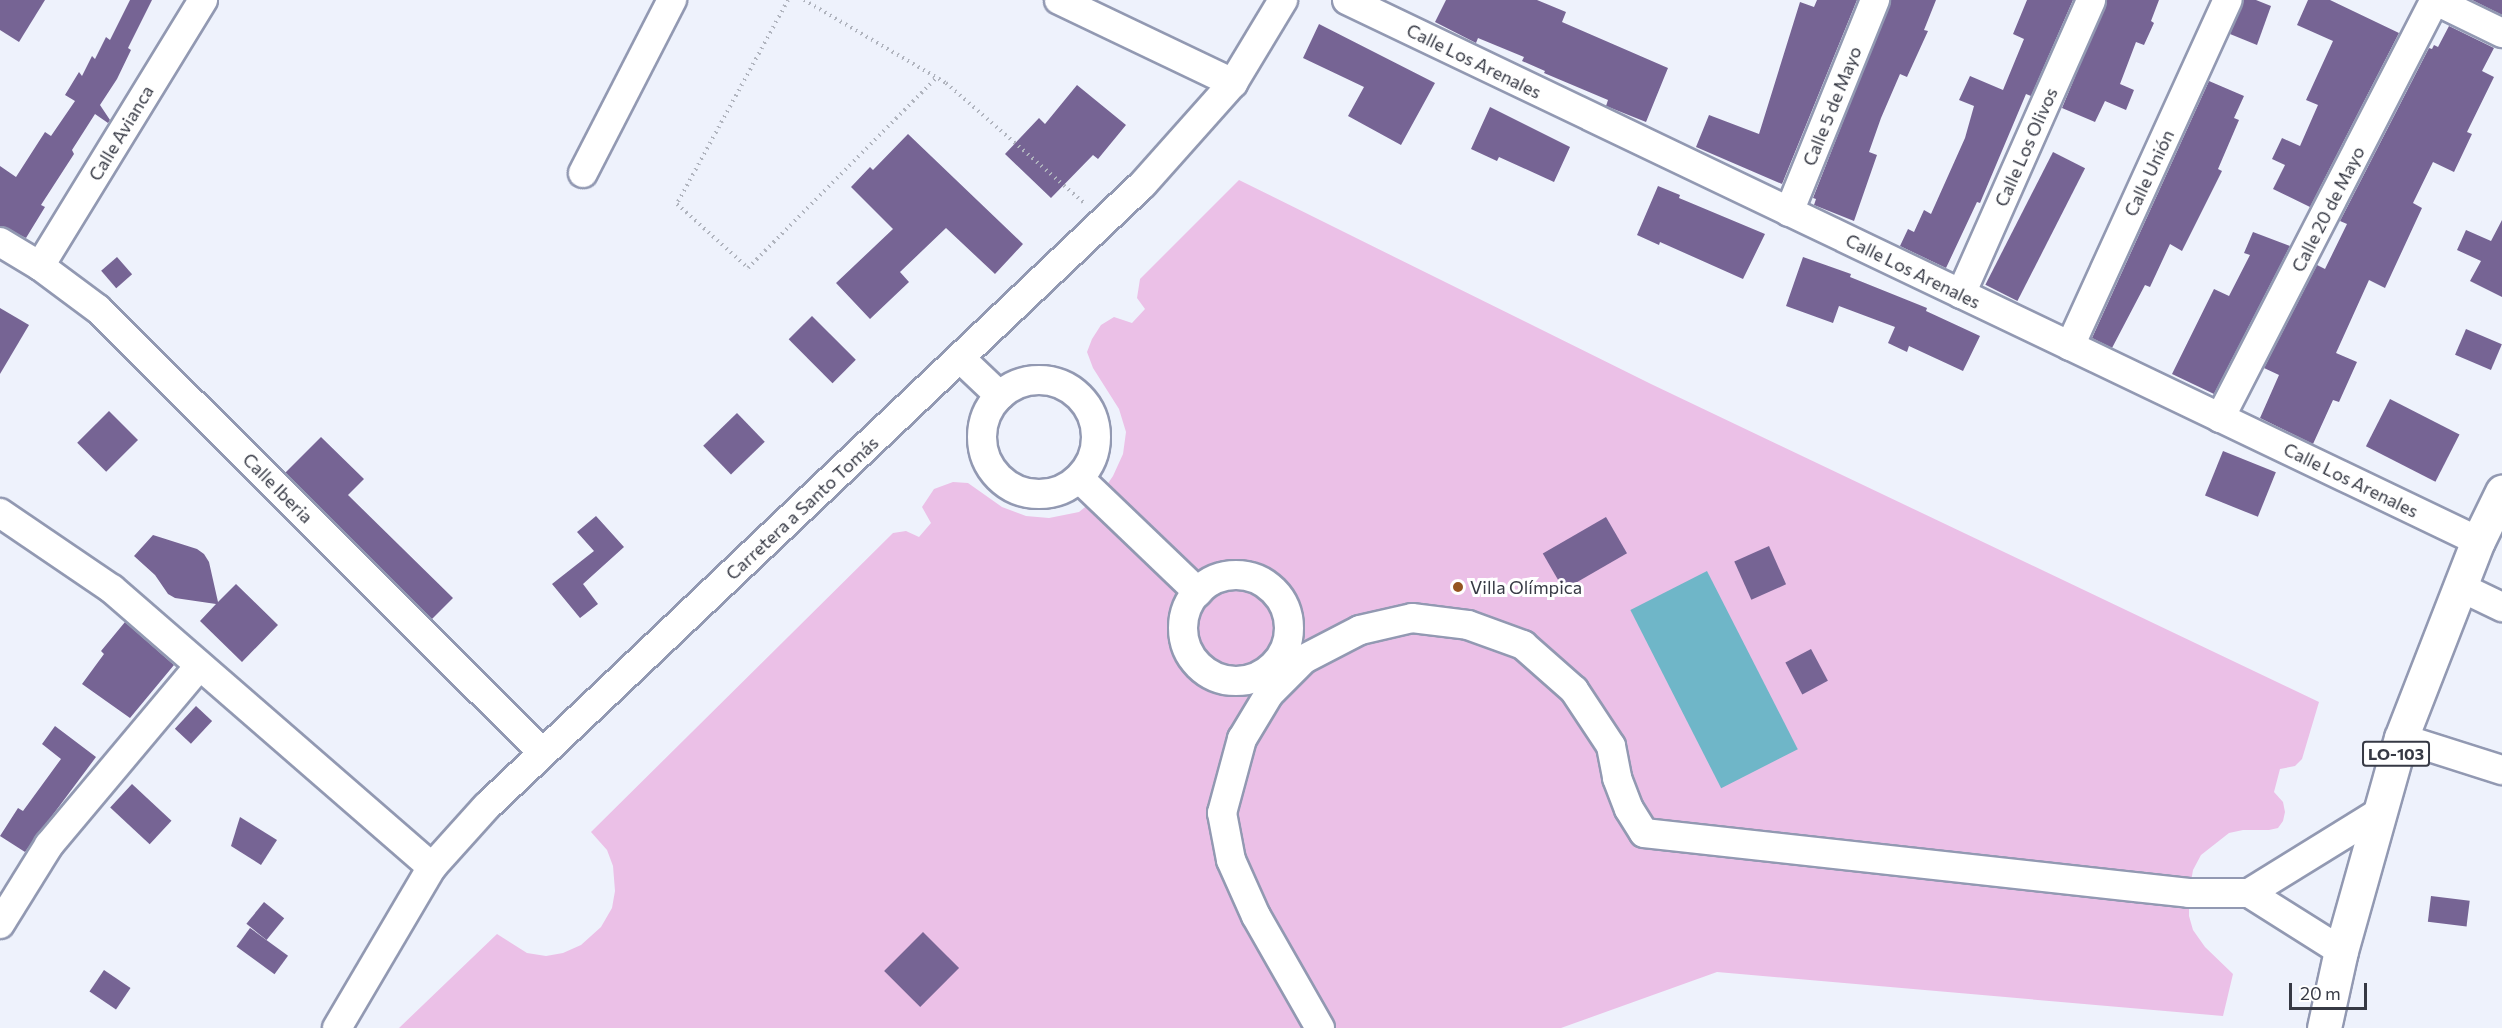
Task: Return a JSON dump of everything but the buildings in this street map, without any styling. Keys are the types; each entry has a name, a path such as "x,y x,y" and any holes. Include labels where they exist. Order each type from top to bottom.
{"main road":[{"name":"LO-103","path":"2324,1028 2341,951 2401,738 2478,541 2502,492"}],"street":[{"name":"Calle Avianca","path":"40,266 203,0"},
{"path":"583,173 672,0"},
{"path":"1059,0 1233,83"},
{"name":"Carretera a Santo Tomás","path":"337,1028 432,867 486,807 1143,184 1233,83 1283,0"},
{"name":"Calle Los Arenales","path":"1347,0 2478,541"},
{"name":"Calle 5 de Mayo","path":"1790,212 1875,0"},
{"name":"Calle Los Olivos","path":"1961,294 2091,0"},
{"name":"Calle Unión","path":"2070,346 2228,0"},
{"path":"2434,0 2502,33"},
{"name":"Calle 20 de Mayo","path":"2220,418 2434,0"},
{"name":"Calle Iberia","path":"0,242 40,266 98,309 542,752"},
{"path":"960,358 1000,396"},
{"path":"1041,380 1063,385 1081,398 1092,417 1097,438 1088,467 1079,478 1067,487 1038,494 1023,492 998,477 989,465 982,436 990,408 1000,396 1012,387 1041,380"},
{"path":"1079,478 1198,592"},
{"path":"0,513 112,589 432,867"},
{"path":"1320,1028 1256,916 1231,860 1222,813 1242,739 1269,694 1279,672 1289,626 1287,612 1273,589 1262,581 1235,575 1221,577 1198,592 1187,609 1183,630 1185,644 1200,666 1211,675 1238,681 1279,672 1360,630 1412,618 1468,625 1523,645 1574,690 1611,746 1617,778 1629,809 1644,833 2189,893 2249,893 2380,812"},
{"path":"2460,587 2502,607"},
{"path":"0,924 48,845 199,666"},
{"path":"2401,738 2502,770"},
{"path":"2249,893 2341,951"}],"path":[{"path":"788,0 677,204 748,268 937,77"},
{"path":"804,0 937,77 1104,221"}],"shaded area":[{"name":"Villa Olímpica","path":"1239,180 1651,384 2319,702 2302,759 2295,766 2280,769 2274,792 2283,802 2285,812 2278,828 2229,833 2201,855 2193,870 2189,893 2189,916 2193,930 2205,947 2233,974 2223,1016 1717,972 1561,1028 399,1028 497,934 527,953 546,956 563,953 581,945 601,927 612,908 615,891 613,866 607,850 591,832 893,533 906,531 919,537 931,523 922,507 934,489 953,482 968,483 1002,507 1026,516 1049,518 1079,512 1100,495 1113,476 1123,454 1126,432 1119,409 1093,368 1087,352 1092,339 1101,325 1114,317 1132,323 1145,309 1137,298 1140,279"}],"water":[{"path":"1707,571 1798,749 1721,788 1630,610"}],"place":[{"name":"Villa Olímpica","path":"1458,587"}]}
